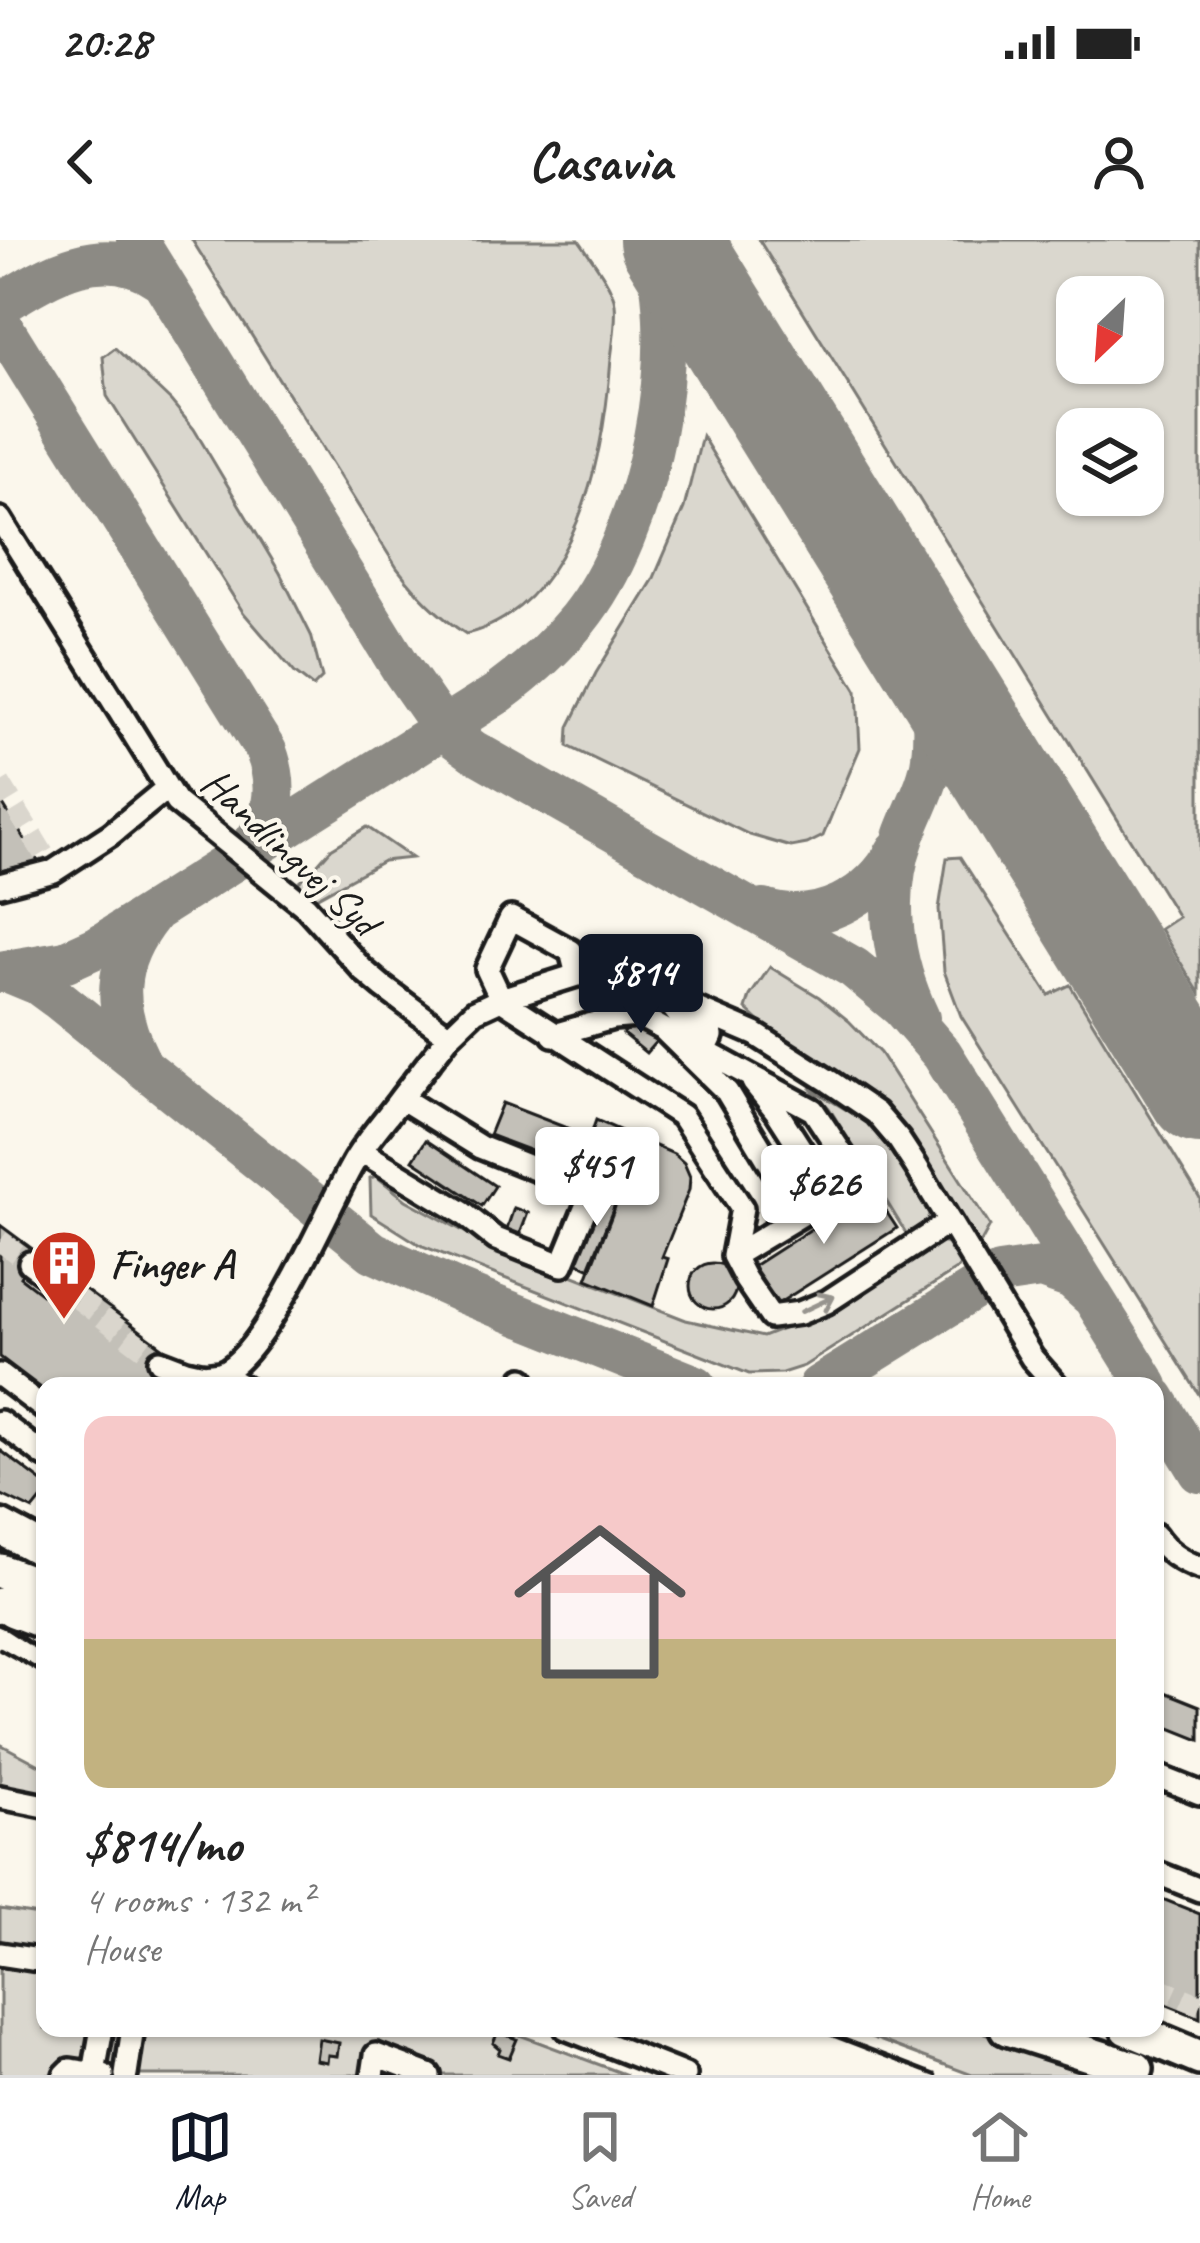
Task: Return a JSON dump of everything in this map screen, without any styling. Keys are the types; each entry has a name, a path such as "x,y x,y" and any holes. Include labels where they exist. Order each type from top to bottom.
{"highway":[{"path":"0,1527 36,1546"},
{"path":"0,1571 36,1585"},
{"path":"0,1605 36,1619"},
{"path":"1035,2037 1144,2072"},
{"path":"1060,2037 1144,2072"},
{"path":"1150,2037 1200,2057"}],"street":[{"name":"Handlingvej Syd","path":"0,519 176,802 306,907 373,979 449,1036"},
{"path":"0,885 54,871 111,834 167,788"},
{"path":"578,975 571,951 511,918 487,970 501,999 682,1116 742,1208 734,1256 771,1317 800,1313 827,1301 949,1222"},
{"path":"165,1363 204,1375 231,1370 244,1357 362,1151 449,1036 475,1011 578,975 605,974 754,1034 876,1114 899,1140 1049,1377"},
{"path":"662,994 684,1022 712,1036 713,1055"},
{"path":"553,1035 613,1018 639,1016 813,1110 858,1178 734,1256"},
{"path":"713,1055 738,1027"},
{"path":"663,1029 727,1092 801,1215"},
{"path":"745,1072 831,1196"},
{"path":"362,1151 463,1213 496,1239 562,1265 592,1192 480,1147 401,1098"},
{"path":"30,1263 53,1280"},
{"path":"220,1373 227,1377"},
{"path":"0,1375 36,1402"},
{"path":"0,1407 36,1433"},
{"path":"0,1422 36,1449"},
{"path":"1164,1547 1181,1562 1200,1568"},
{"path":"1164,1779 1200,1793"},
{"path":"1164,1792 1200,1806"},
{"path":"0,1797 36,1804"},
{"path":"1164,1862 1200,1876"},
{"path":"1164,1876 1200,1890"},
{"path":"0,1954 36,1960"},
{"path":"64,2075 70,2069 99,2074 101,2037"},
{"path":"126,2075 132,2037"},
{"path":"589,2037 685,2075"},
{"path":"373,2075 376,2055 429,2075"}],"shaded area":[{"path":"192,240 579,240 614,297 607,397 591,481 577,522 534,593 504,618 466,634 421,596 397,568"},
{"path":"759,240 1200,240 1200,994 1160,929 1178,917"},
{"path":"115,348 194,429 280,573 311,635 322,678 313,687 295,673 243,612 107,396 103,357"},
{"path":"702,436 857,691 860,748 823,836 807,844 791,847 750,835 568,746 569,727 596,673 653,580 684,508"},
{"path":"367,827 412,858 383,861 314,899 296,884 331,849"},
{"path":"960,857 1049,995 1070,985 1200,1198 1200,1396 961,1016 944,971 939,909 947,858"},
{"path":"770,967 819,997 880,1053 990,1226 979,1246 901,1124 882,1104 771,1032 746,1009"},
{"path":"810,1088 870,1124 886,1141 930,1212 925,1227 909,1238 829,1108"},
{"path":"376,1176 406,1200 472,1236 686,1320 763,1337 832,1310 937,1242 951,1244 961,1264 804,1366 782,1373 749,1374 420,1245 371,1214 370,1178"},
{"path":"0,1744 36,1763 36,1794 0,1785"},
{"path":"0,1909 36,1915 36,2037 525,2037 627,2075 0,2075"},
{"path":"871,2037 996,2037 1099,2075 972,2075"}],"building":[{"path":"0,800 41,866 21,873 17,867 0,869"},
{"path":"636,1018 660,1037 646,1053 623,1034"},
{"path":"502,1103 590,1137 596,1120 674,1154 684,1163 689,1190 662,1257 668,1259 653,1306 587,1279 625,1181 602,1171 600,1177 489,1135"},
{"path":"426,1140 495,1186 482,1206 413,1160"},
{"path":"872,1190 897,1228 776,1305 752,1267"},
{"path":"604,1191 618,1197 589,1268 576,1262"},
{"path":"514,1208 528,1213 518,1239 505,1234"},
{"name":"Finger A","path":"0,1225 35,1251 20,1277 42,1294 61,1272 165,1349 149,1375 153,1377 36,1377 36,1384 0,1357"},
{"path":"713,1263 729,1270 736,1286 729,1302 713,1309 697,1302 690,1286 697,1270"},
{"path":"0,1450 36,1477 36,1506 33,1510 0,1494"},
{"path":"1164,1692 1200,1706 1200,1740 1164,1726"},
{"path":"1164,1900 1200,1914 1200,2018 1164,2004"},
{"path":"496,2037 517,2039 509,2058 498,2054 500,2049 493,2043"},
{"path":"319,2039 339,2043 337,2056 328,2055 327,2062 316,2060"}],"taxiway":[{"path":"137,240 444,730 473,751 854,968 901,1007 942,1054 1142,1377"},
{"path":"0,972 66,961 97,947 497,694 578,619 624,538 654,437 664,332 661,284 651,240"},
{"path":"0,305 78,265 118,262 159,279"},
{"path":"0,323 266,751 273,778 272,803 248,849"},
{"path":"902,614 927,676 933,723 930,768 893,882 897,952 919,1018"},
{"path":"764,910 804,915 841,904 873,882 897,850"},
{"path":"140,1062 124,1023 120,986 129,951 151,915"},
{"path":"9,972 57,998 373,1252 674,1377"},
{"path":"833,1377 999,1274 1041,1268 1072,1279 1090,1295"},
{"path":"1164,1413 1200,1472"}],"runway":[{"path":"670,240 1200,1093"}],"tunnel":[{"path":"0,783 54,871"},
{"path":"0,1241 30,1263"},
{"path":"53,1280 160,1361"},
{"path":"1164,1990 1200,2005"}],"railway":[{"path":"0,1624 36,1647"},
{"path":"0,1649 36,1669"},
{"path":"837,2037 936,2075"}],"place":[{"name":"Finger A","path":"64,1322"}]}
